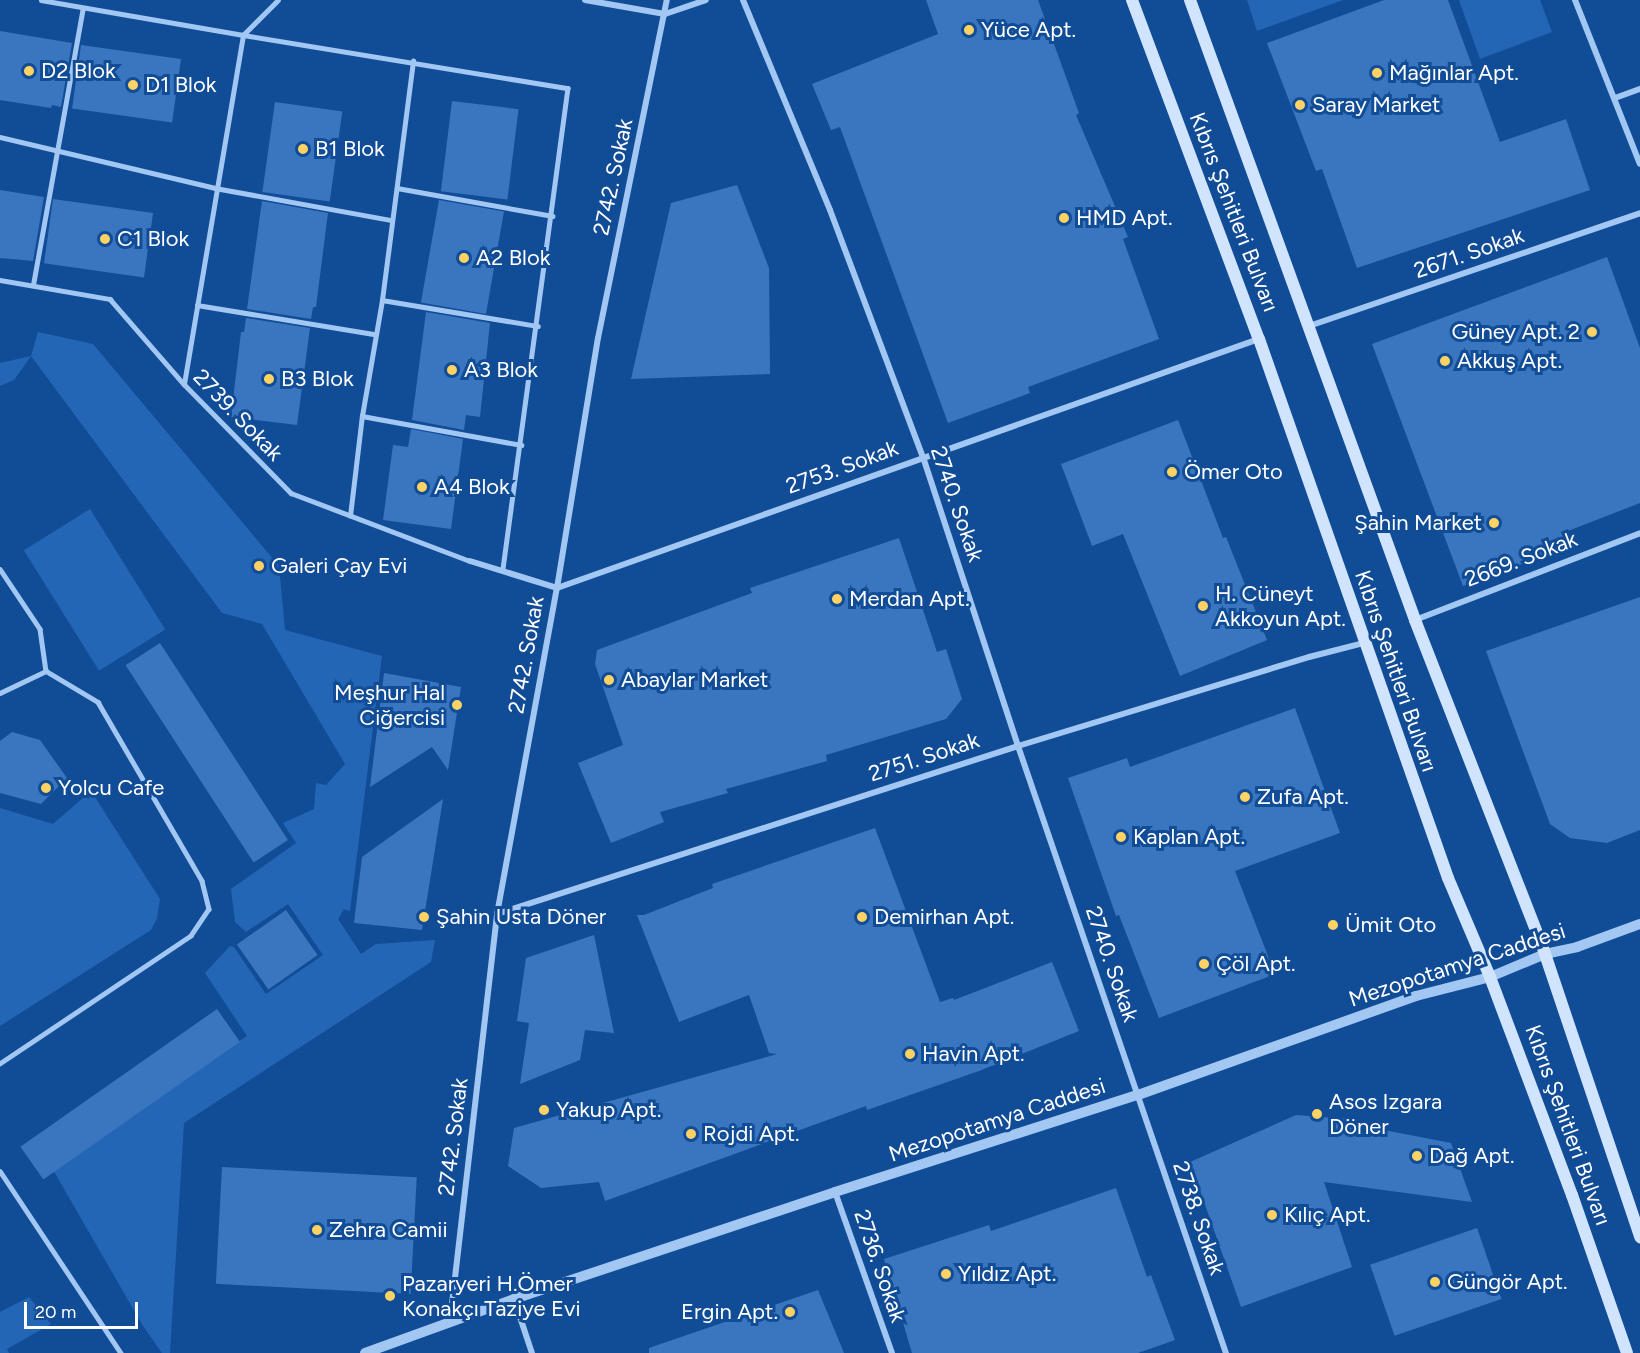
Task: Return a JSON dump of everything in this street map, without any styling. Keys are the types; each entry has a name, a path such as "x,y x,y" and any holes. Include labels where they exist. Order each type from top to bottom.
{"main road":[{"name":"Kıbrıs Şehitleri Bulvarı","path":"1132,0 1258,339 1448,878 1490,977 1572,1195 1628,1353"},
{"name":"Kıbrıs Şehitleri Bulvarı","path":"1190,0 1415,620 1545,954 1640,1237"}],"street":[{"path":"585,0 665,14 706,0"},
{"name":"2742. Sokak","path":"450,1321 497,914 557,588 598,338 667,0"},
{"name":"2740. Sokak","path":"743,0 830,210 923,457 1018,746 1138,1095"},
{"path":"1575,0 1640,164"},
{"path":"1615,98 1640,89"},
{"name":"2671. Sokak","path":"1310,326 1640,213"},
{"name":"2753. Sokak","path":"557,588 1258,339"},
{"name":"2669. Sokak","path":"1415,620 1640,533"},
{"path":"470,561 557,588"},
{"name":"2751. Sokak","path":"497,914 1018,746 1309,657 1364,643"},
{"name":"Mezopotamya Caddesi","path":"365,1353 514,1299 835,1192 1138,1095 1416,996 1490,977 1545,954 1577,946 1640,924"},
{"name":"2738. Sokak","path":"1138,1095 1226,1353"},
{"name":"2736. Sokak","path":"835,1192 892,1353"},
{"path":"514,1299 532,1353"}],"lane":[{"path":"41,0 568,87 538,326 503,570"},
{"path":"184,384 215,188 243,35 278,0"},
{"path":"33,285 83,8"},
{"path":"350,516 362,416 382,300 413,61"},
{"path":"0,137 215,188 391,220"},
{"path":"397,188 552,216"},
{"name":"2739. Sokak","path":"0,280 110,299 184,384 291,493 470,561"},
{"path":"382,300 538,326"},
{"path":"197,305 375,334"},
{"path":"362,416 521,445"},
{"path":"0,569 40,629 46,671"},
{"path":"0,693 46,671"},
{"path":"0,1064 191,936 209,909 202,881 98,702 46,671"},
{"path":"0,1171 121,1353"}],"shaded area":[{"path":"1247,0 1343,0 1257,31"},
{"path":"1459,0 1540,0 1552,32 1480,59"},
{"path":"38,332 93,344 279,566 285,630 382,656 350,911 344,909 338,919 361,954 376,944 435,940 431,962 184,1123 170,1353 162,1353 143,1326 52,1168 247,1036 205,973 230,946 234,947 266,994 323,955 288,904 246,932 235,922 231,889 296,843 283,823 314,809 316,783 326,785 345,764 262,624 222,613 31,356"},
{"path":"31,356 14,380 0,386 0,363"},
{"path":"90,509 165,629 99,671 24,550"},
{"path":"91,791 160,899 157,918 151,930 0,1026 0,808 53,824"},
{"path":"29,1297 51,1324 7,1349 9,1353 0,1353 0,1312"}],"building":[{"path":"926,0 1038,0 1079,113 1076,115 1128,237 1123,239 1159,339 1028,387 1030,393 948,423 840,127 831,130 812,84 938,34"},
{"path":"1384,0 1448,0 1500,142 1566,119 1590,190 1357,268 1322,169 1316,171 1267,43"},
{"name":"D2 Blok","path":"0,31 72,43 61,107 52,105 51,108 0,100"},
{"name":"D1 Blok","path":"81,45 181,59 172,122 72,108"},
{"path":"452,101 519,109 507,199 441,191"},
{"name":"B1 Blok","path":"275,102 342,111 330,202 262,192"},
{"path":"737,185 769,268 770,374 631,379 671,203"},
{"path":"0,190 44,197 33,261 0,258"},
{"name":"C1 Blok","path":"53,199 153,213 144,277 44,263"},
{"name":"A2 Blok","path":"439,200 504,211 486,314 421,302"},
{"path":"262,201 328,213 316,307 313,307 311,319 247,309"},
{"path":"1607,257 1640,348 1640,503 1568,531 1573,545 1463,586 1372,344"},
{"name":"A3 Blok","path":"426,312 490,323 480,417 466,415 464,430 412,420"},
{"name":"B3 Blok","path":"246,318 310,328 297,425 231,417 241,332 244,332"},
{"path":"1178,420 1223,538 1226,537 1267,640 1180,676 1123,534 1092,546 1061,464"},
{"name":"A4 Blok","path":"411,429 463,439 451,529 383,520 393,445 408,447"},
{"path":"899,538 937,652 946,649 962,699 946,719 826,755 827,761 726,789 728,793 660,812 664,822 611,843 578,763 623,745 595,664 597,650 752,593 750,588"},
{"path":"1640,597 1640,830 1607,843 1570,838 1550,824 1486,651"},
{"path":"160,643 288,840 254,862 126,665"},
{"path":"384,673 461,687 448,770 432,747 370,787"},
{"path":"1295,708 1340,833 1235,871 1275,974 1159,1018 1119,915 1116,916 1068,778 1127,758 1130,767"},
{"path":"12,732 40,740 67,778 41,804 0,793 0,741"},
{"path":"443,799 422,930 354,923 362,857"},
{"path":"875,828 940,1002 953,998 954,1000 1052,962 1079,1031 979,1071 867,1110 866,1106 605,1201 599,1182 541,1188 508,1166 514,1128 777,1054 769,1053 749,995 679,1022 637,915 644,915 713,888 712,884"},
{"path":"286,910 318,955 268,989 237,944"},
{"path":"594,935 614,1033 585,1030 580,1060 520,1084 529,1023 517,1021 526,958"},
{"path":"217,1009 240,1042 43,1179 20,1147"},
{"name":"Kılıç Apt.","path":"1296,1115 1349,1119 1384,1130 1451,1143 1472,1202 1324,1182 1352,1267 1241,1307 1190,1162"},
{"name":"Zehra Camii","path":"222,1167 417,1177 411,1294 216,1284"},
{"path":"1116,1188 1147,1277 1151,1275 1175,1340 1138,1353 912,1353 884,1259 989,1225 991,1231"},
{"name":"Güngör Apt.","path":"1477,1228 1501,1299 1395,1336 1370,1265"},
{"name":"Ergin Apt.","path":"818,1290 844,1353 649,1353 649,1348"}],"place":[{"name":"Yüce Apt.","path":"969,30"},
{"name":"D2 Blok","path":"29,71"},
{"name":"Mağınlar Apt.","path":"1377,73"},
{"name":"D1 Blok","path":"133,85"},
{"name":"Saray Market","path":"1300,105"},
{"name":"B1 Blok","path":"303,149"},
{"name":"HMD Apt.","path":"1064,218"},
{"name":"C1 Blok","path":"105,239"},
{"name":"A2 Blok","path":"464,258"},
{"name":"Güney Apt. 2","path":"1592,332"},
{"name":"Akkuş Apt.","path":"1445,361"},
{"name":"A3 Blok","path":"452,370"},
{"name":"B3 Blok","path":"269,379"},
{"name":"Ömer Oto","path":"1172,472"},
{"name":"A4 Blok","path":"422,487"},
{"name":"Şahin Market","path":"1494,523"},
{"name":"Galeri Çay Evi","path":"259,566"},
{"name":"Merdan Apt.","path":"837,599"},
{"name":"H. Cüneyt Akkoyun Apt.","path":"1203,606"},
{"name":"Abaylar Market","path":"609,680"},
{"name":"Meşhur Hal Ciğercisi","path":"457,705"},
{"name":"Yolcu Cafe","path":"46,788"},
{"name":"Zufa Apt.","path":"1245,797"},
{"name":"Kaplan Apt.","path":"1121,837"},
{"name":"Şahin Usta Döner","path":"424,917"},
{"name":"Demirhan Apt.","path":"862,917"},
{"name":"Ümit Oto","path":"1333,925"},
{"name":"Çöl Apt.","path":"1204,964"},
{"name":"Havin Apt.","path":"910,1054"},
{"name":"Yakup Apt.","path":"544,1110"},
{"name":"Asos Izgara Döner","path":"1317,1114"},
{"name":"Rojdi Apt.","path":"691,1134"},
{"name":"Dağ Apt.","path":"1417,1156"},
{"name":"Kılıç Apt.","path":"1272,1215"},
{"name":"Zehra Camii","path":"317,1230"},
{"name":"Yıldız Apt.","path":"946,1274"},
{"name":"Güngör Apt.","path":"1435,1282"},
{"name":"Pazaryeri H.Ömer Konakçı Taziye Evi","path":"390,1296"},
{"name":"Ergin Apt.","path":"790,1312"}]}
